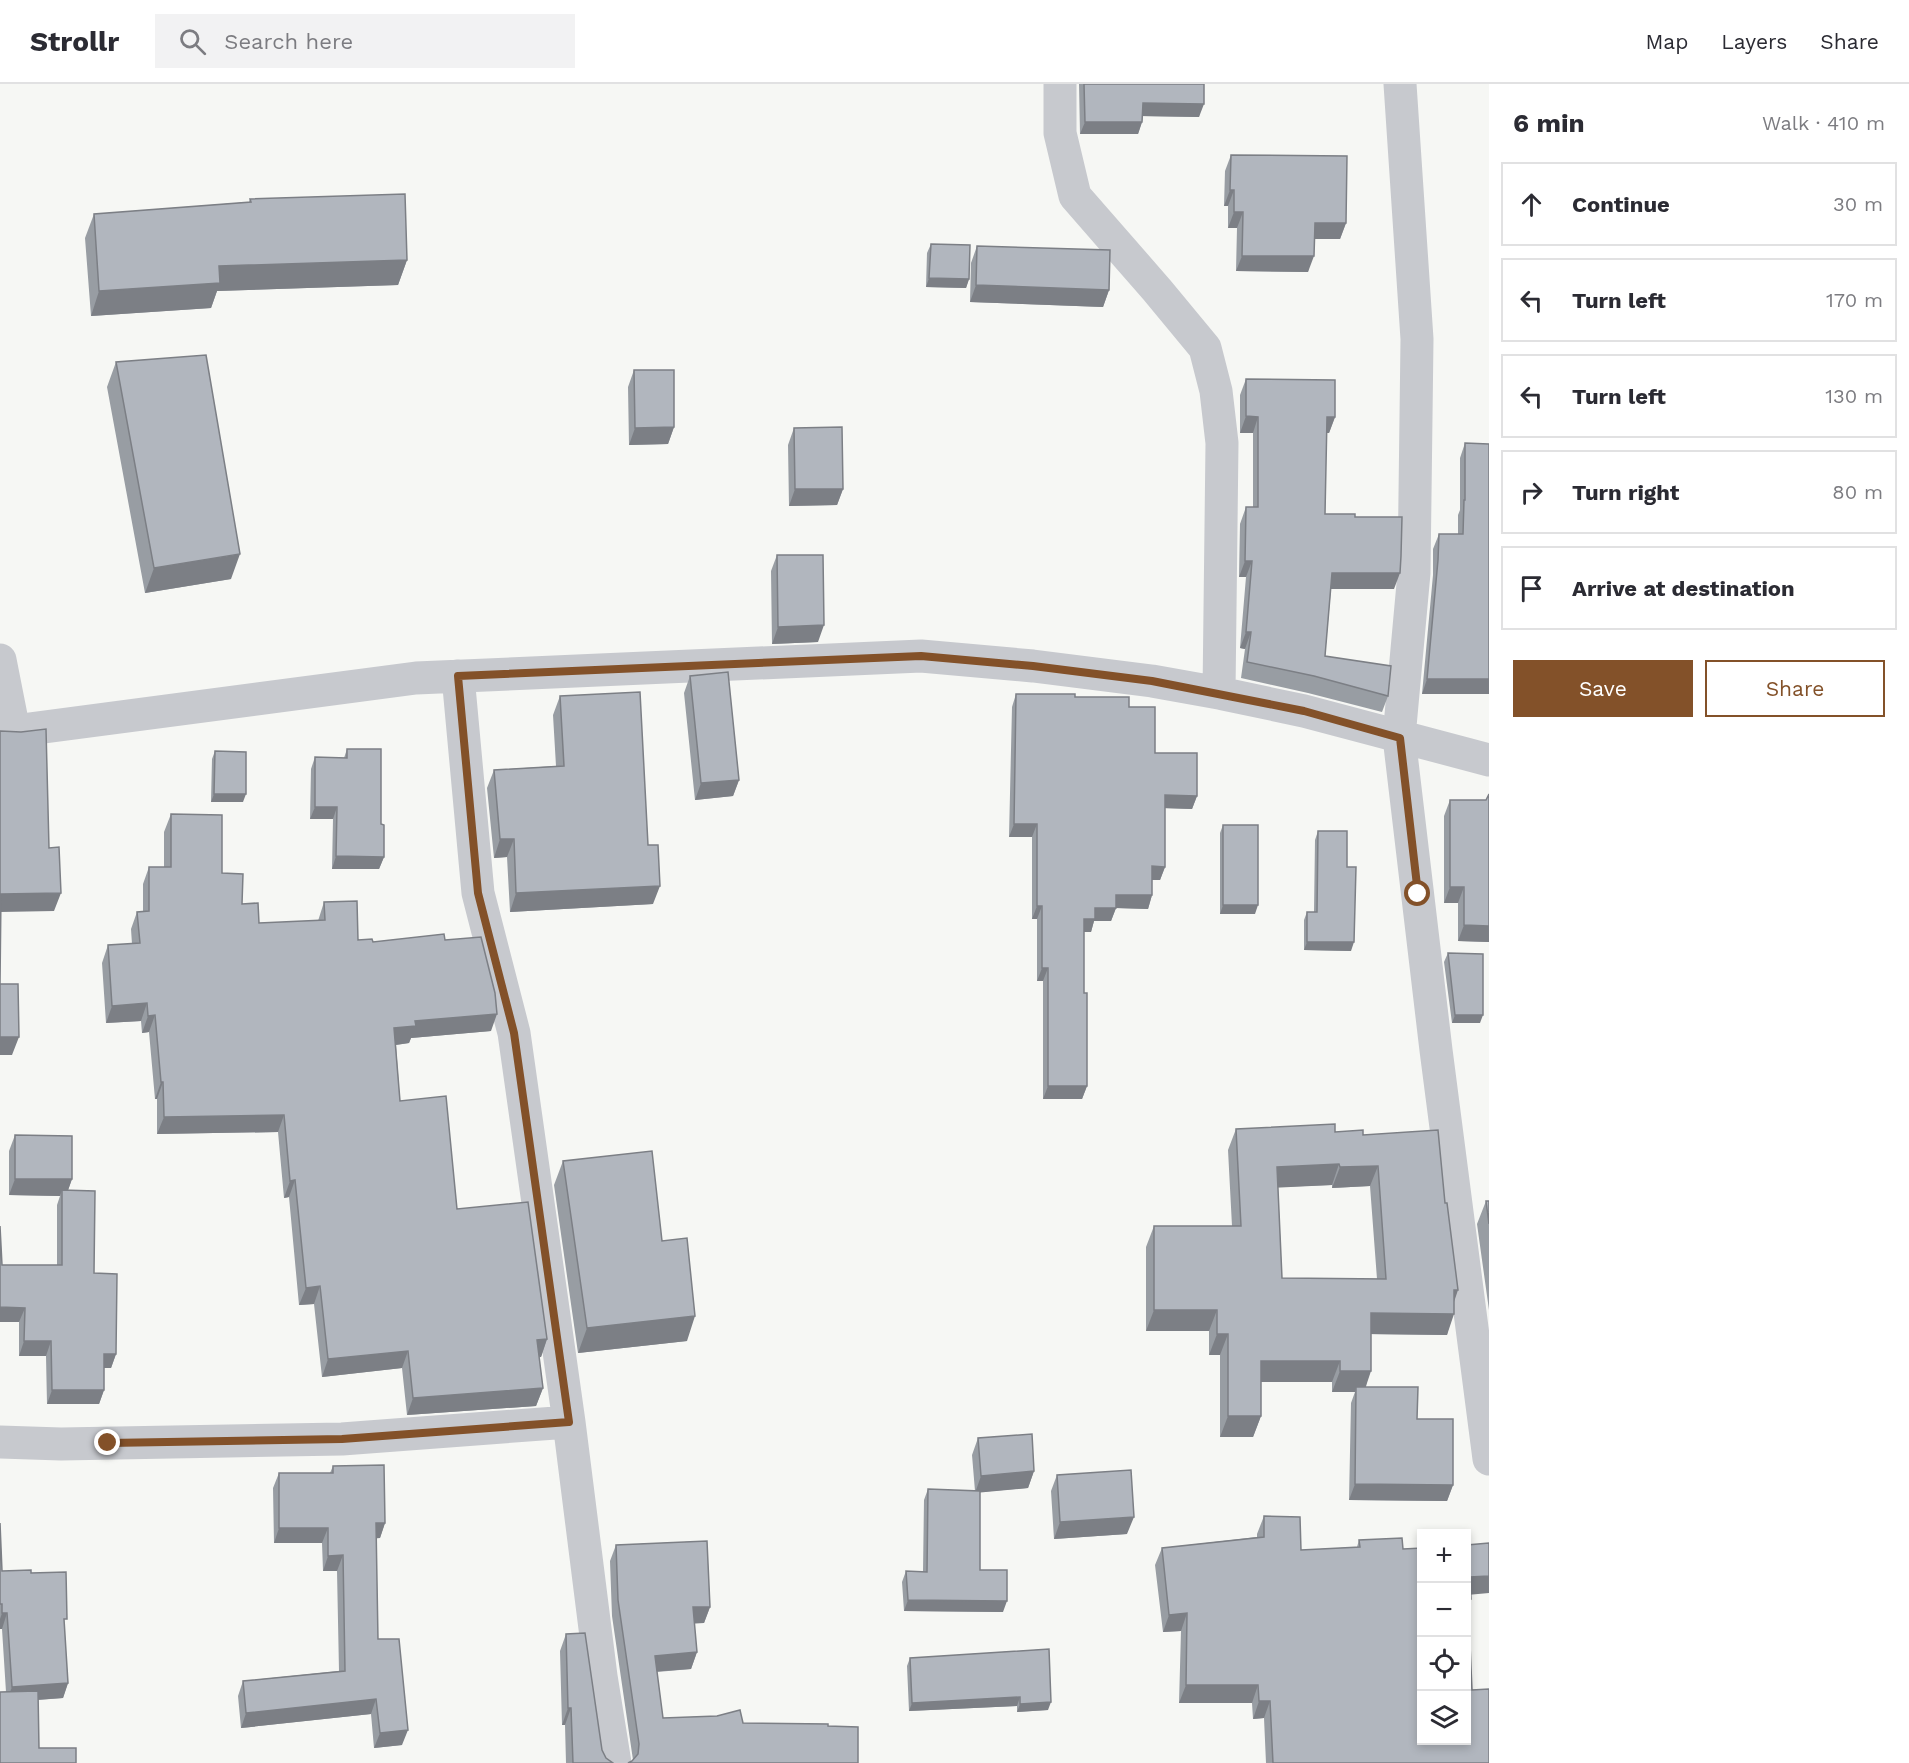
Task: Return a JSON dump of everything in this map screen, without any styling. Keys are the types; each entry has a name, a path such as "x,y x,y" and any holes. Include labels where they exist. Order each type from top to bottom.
{"street":[{"path":"1060,84 1060,133 1075,196 1205,348 1216,391 1222,443 1219,693"},
{"path":"1400,84 1417,339 1414,573 1400,738 1436,1050 1489,1459"},
{"path":"0,660 7,731 416,678 921,656 1152,681 1219,693 1304,711 1489,760"},
{"path":"458,676 478,893 514,1033 569,1422 601,1676 615,1763"},
{"path":"0,1442 61,1444 342,1439 569,1422"}],"building":[{"path":"1084,84 1204,84 1204,104 1143,103 1142,122 1085,122"},
{"path":"1231,155 1347,156 1346,223 1315,223 1314,256 1242,256 1243,212 1234,212 1234,190 1230,190"},
{"path":"405,194 407,260 219,266 220,283 99,291 94,214 251,202 250,199"},
{"path":"931,244 970,245 969,279 929,278"},
{"path":"977,246 1110,250 1109,290 976,285"},
{"path":"206,355 240,554 154,568 116,362"},
{"path":"634,370 674,370 674,427 635,428"},
{"path":"1246,379 1335,380 1335,417 1327,417 1325,514 1355,514 1355,517 1402,517 1400,573 1332,573 1325,656 1391,666 1388,696 1314,676 1247,662 1251,632 1246,632 1252,561 1245,561 1246,507 1258,507 1258,417 1246,416"},
{"path":"842,427 843,489 795,489 794,428"},
{"path":"1465,443 1489,444 1489,679 1427,679 1439,534 1463,534"},
{"path":"777,555 823,555 824,625 778,627"},
{"path":"728,672 739,780 701,783 690,676"},
{"path":"640,692 648,845 658,845 660,886 516,893 514,839 500,839 494,770 564,766 560,696"},
{"path":"1016,694 1129,697 1129,707 1155,707 1155,753 1197,753 1197,796 1165,795 1165,867 1152,866 1152,895 1116,895 1116,908 1095,908 1095,919 1084,919 1087,1086 1048,1086 1048,968 1042,968 1042,906 1037,906 1037,824 1014,824"},
{"path":"46,729 49,848 59,847 61,893 1,894 0,984 0,731 21,732"},
{"path":"347,749 381,749 381,824 384,825 384,857 336,856 337,807 315,807 315,757 347,758"},
{"path":"215,751 246,752 246,794 214,794"},
{"path":"1489,794 1489,926 1464,925 1464,887 1450,887 1450,800 1486,800"},
{"path":"171,814 222,815 222,873 243,874 242,904 258,903 259,923 325,920 324,902 357,901 358,940 372,939 373,942 444,934 445,940 481,937 495,993 497,1014 415,1021 416,1026 394,1028 400,1101 446,1096 457,1209 528,1202 547,1339 537,1340 543,1388 413,1398 408,1351 328,1359 320,1286 306,1288 295,1180 290,1181 284,1115 164,1117 163,1082 161,1082 155,1015 148,1016 147,1003 112,1006 108,945 140,943 137,912 149,911 149,867 171,867"},
{"path":"1223,825 1258,825 1258,905 1223,905"},
{"path":"1318,831 1347,831 1347,867 1356,867 1354,942 1307,942 1307,912 1317,912"},
{"path":"1448,953 1483,954 1483,1015 1455,1015"},
{"path":"0,984 18,984 19,1037 0,1037"},
{"path":"1335,1124 1335,1132 1363,1130 1363,1135 1438,1130 1445,1203 1447,1203 1458,1290 1454,1290 1454,1314 1371,1313 1371,1371 1340,1371 1340,1361 1261,1361 1261,1416 1228,1416 1228,1334 1217,1334 1217,1310 1154,1310 1154,1226 1241,1226 1236,1129","holes":["1339,1164 1340,1167 1378,1166 1386,1279 1282,1278 1277,1167"]},
{"path":"15,1135 72,1136 72,1179 15,1179"},
{"path":"652,1151 662,1241 687,1238 695,1316 587,1328 563,1161"},
{"path":"62,1190 95,1191 94,1273 117,1274 116,1354 104,1354 104,1390 52,1390 51,1341 24,1341 25,1308 0,1307 0,1226 2,1265 62,1265"},
{"path":"1486,1201 1489,1201 1489,1224"},
{"path":"1356,1387 1418,1387 1417,1419 1453,1419 1453,1485 1355,1484"},
{"path":"1032,1434 1034,1471 981,1476 978,1438"},
{"path":"384,1465 385,1523 376,1523 378,1639 399,1639 408,1730 380,1733 376,1699 246,1713 243,1681 345,1671 343,1555 328,1556 328,1528 279,1528 279,1473 333,1473 333,1466"},
{"path":"1131,1470 1134,1517 1060,1522 1057,1475"},
{"path":"928,1489 980,1491 980,1570 1007,1570 1007,1601 908,1600 906,1571 927,1572"},
{"path":"1264,1516 1300,1517 1301,1550 1360,1547 1359,1540 1402,1538 1403,1549 1417,1548 1417,1745 1471,1745 1471,1667 1472,1690 1489,1689 1489,1763 1273,1763 1270,1701 1259,1701 1258,1685 1186,1685 1187,1613 1169,1615 1162,1548 1264,1537"},
{"path":"0,1523 2,1571 66,1572 67,1619 64,1619 68,1683 12,1687 7,1613 2,1613 2,1604 0,1604"},
{"path":"707,1541 710,1607 693,1607 697,1652 655,1656 663,1718 717,1716 740,1710 743,1723 828,1724 828,1726 858,1727 858,1763 628,1763 638,1754 639,1744 618,1600 616,1545"},
{"path":"1489,1543 1489,1576 1471,1577 1471,1545"},
{"path":"585,1633 602,1750 606,1758 613,1763 573,1763 571,1708 568,1708 566,1634"},
{"path":"1049,1649 1051,1702 1020,1704 1020,1697 912,1703 910,1658"},
{"path":"38,1691 39,1748 76,1748 76,1763 0,1763 0,1692"}],"route":[{"path":"108,1443 342,1439 569,1422 514,1033 478,893 458,676 921,656 1033,666 1152,681 1304,711 1400,738 1418,894"}]}
